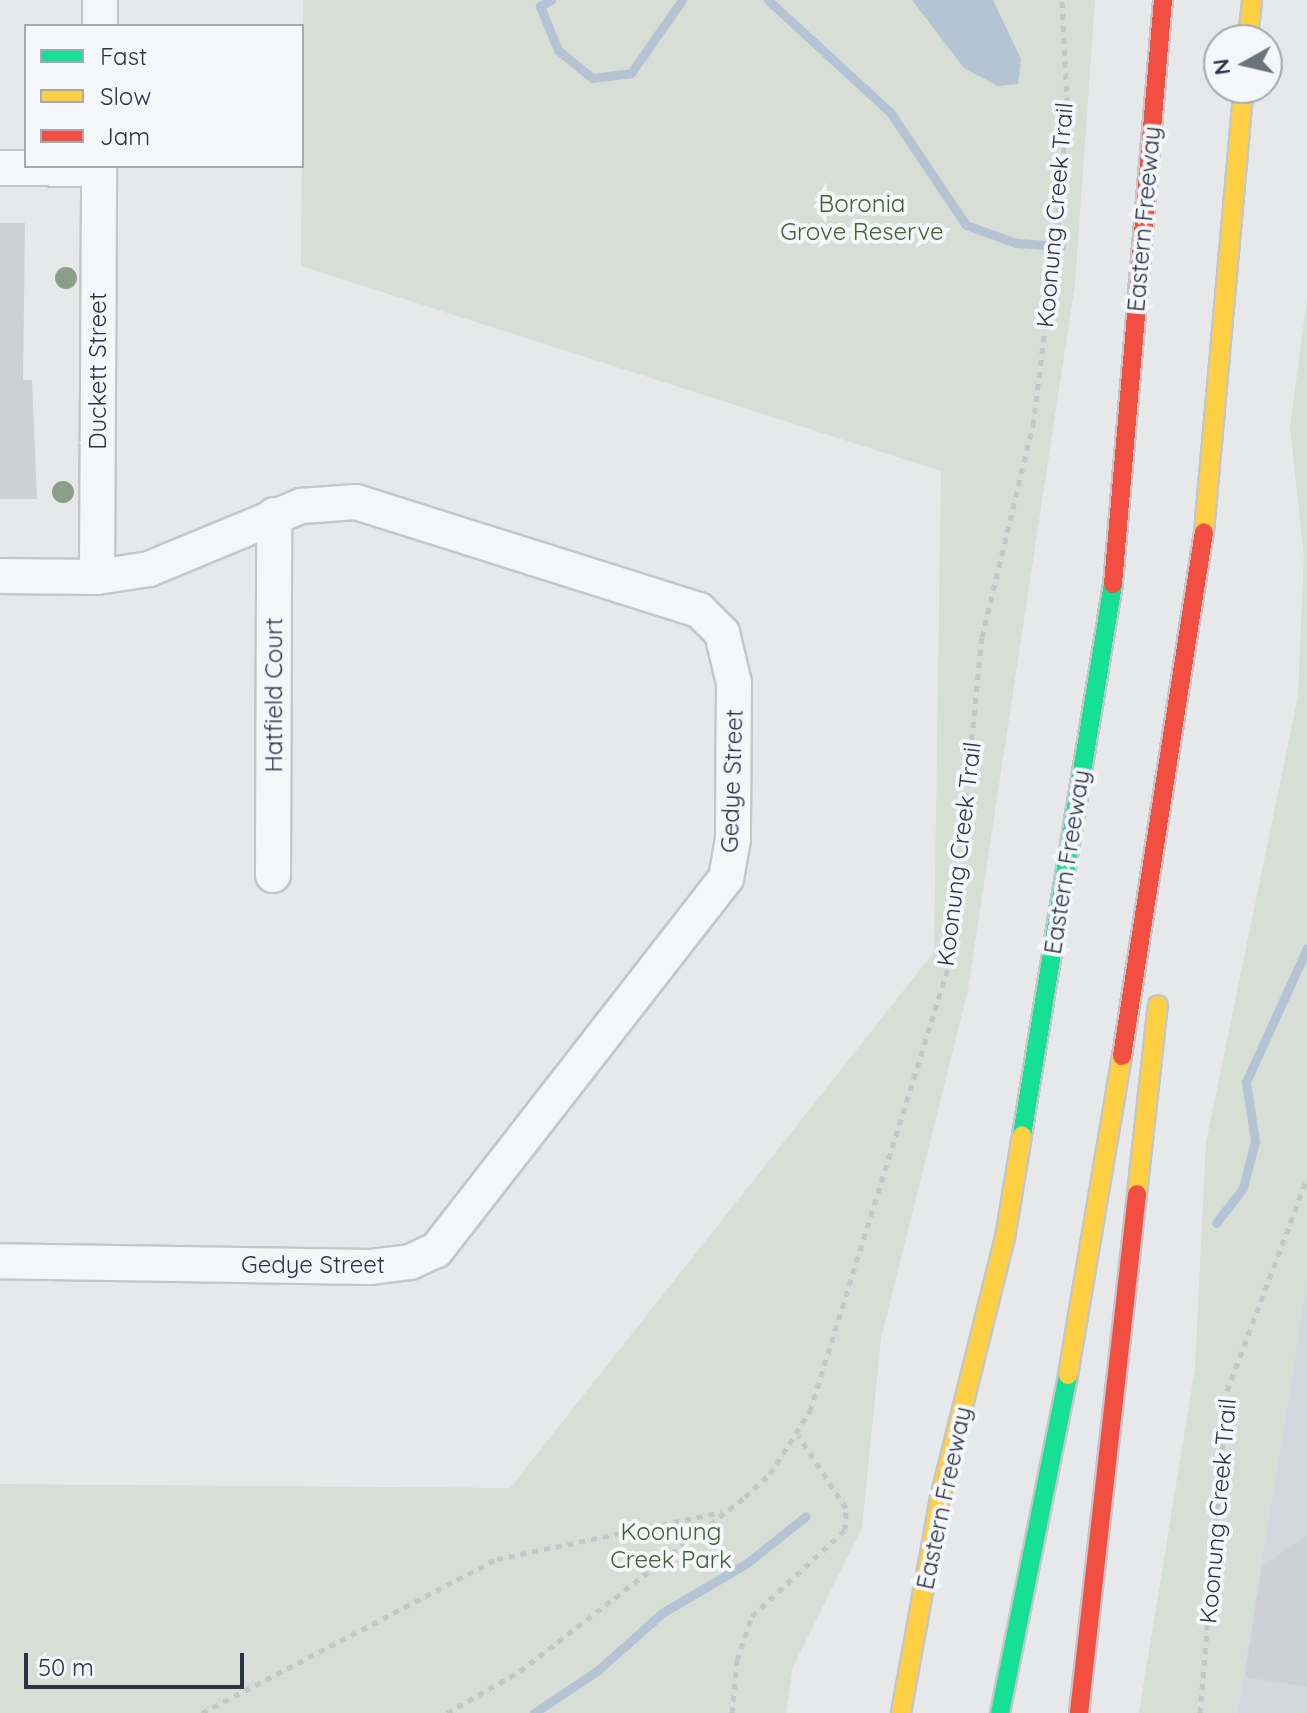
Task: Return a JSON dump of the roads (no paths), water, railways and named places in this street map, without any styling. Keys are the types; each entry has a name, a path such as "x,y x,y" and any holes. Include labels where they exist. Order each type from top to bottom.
{"highway":[{"name":"Eastern Freeway","path":"901,1713 940,1498 1005,1238 1112,595 1163,0"},
{"path":"1250,24 1252,0"},
{"path":"1169,891 1243,104"},
{"path":"1000,1713 1078,1327 1199,589"},
{"path":"1079,1713 1160,986"},
{"path":"890,1656 940,1498"}],"street":[{"path":"100,0 100,24"},
{"path":"0,168 99,168"},
{"name":"Duckett Street","path":"97,577 99,168"},
{"name":"Gedye Street","path":"0,576 97,577 176,561 274,515 322,502 384,508 707,615 733,663 733,839 726,878 449,1239 424,1257 371,1267 0,1261"},
{"name":"Hatfield Court","path":"273,875 274,515"}],"water":[{"path":"912,0 993,0 1021,59 1018,84 998,86 964,68"}],"waterway":[{"path":"551,0 540,6 558,50 592,78 631,73 682,0"},
{"path":"768,0 890,112 966,225 1016,243 1061,246"},
{"path":"1216,1223 1243,1188 1255,1141 1246,1082 1307,948"},
{"path":"534,1713 597,1671 662,1613 747,1563 806,1516"}],"park label":[{"name":"Boronia Grove Reserve","path":"862,218"},
{"name":"Koonung Creek Park","path":"671,1546"}]}
